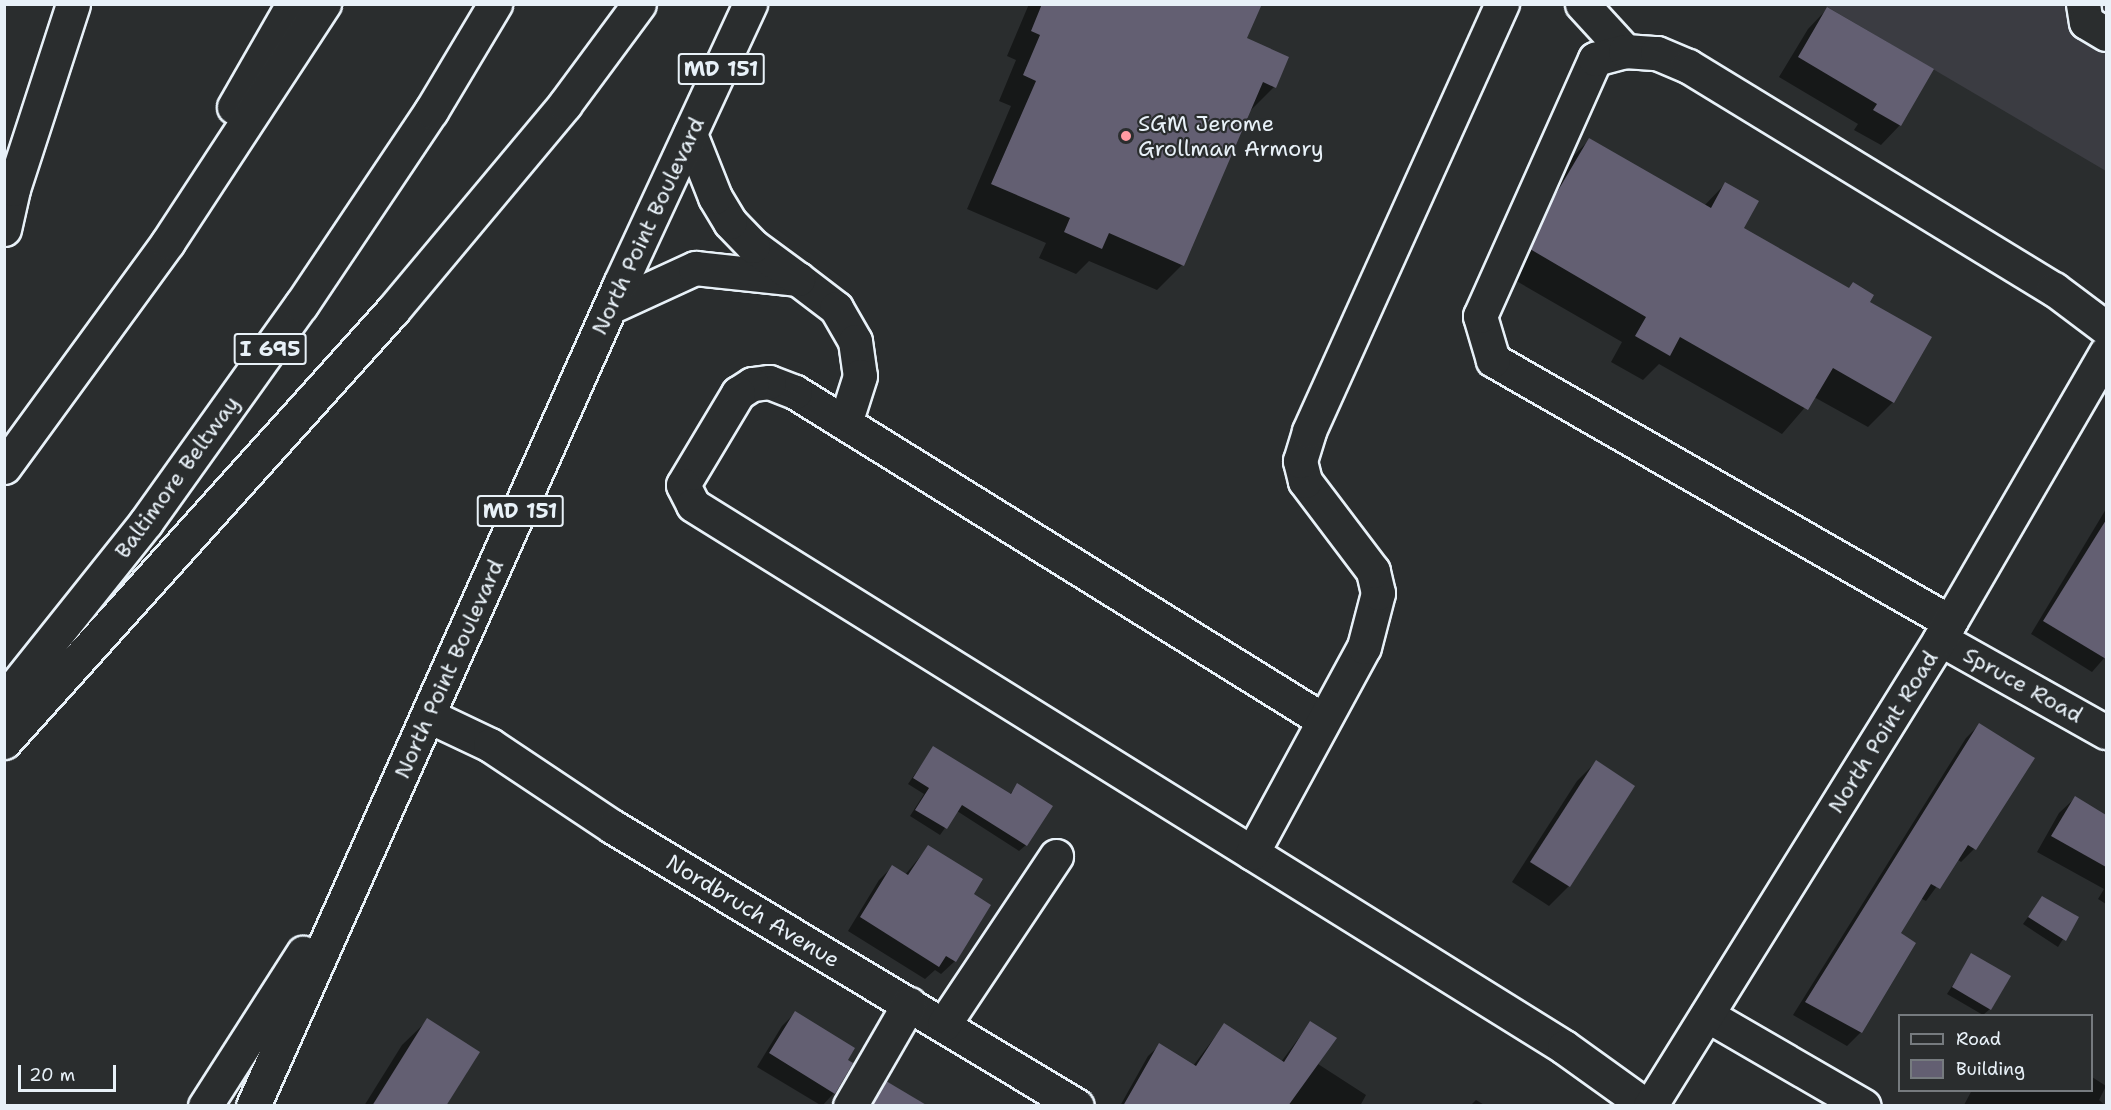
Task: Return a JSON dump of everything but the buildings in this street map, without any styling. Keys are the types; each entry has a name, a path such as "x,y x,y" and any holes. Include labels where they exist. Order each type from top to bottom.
{"main road":[{"path":"4,229 13,189 73,4"},
{"path":"56,398 159,235 293,4"},
{"path":"4,466 168,243 324,4"},
{"name":"Baltimore Beltway","path":"14,690 146,522 301,305 431,111 495,4"},
{"path":"10,737 393,310 565,104 639,4"},
{"name":"North Point Boulevard","path":"253,1106 610,307 750,4"},
{"path":"1252,853 1364,647 1378,592 1373,571 1305,482 1300,461 1309,431 1502,4"},
{"path":"1582,4 1625,51 1657,53 1688,66 2054,289 2106,328"},
{"path":"2083,4 2086,22 2106,34"},
{"name":"Spruce Road","path":"1625,51 1595,59 1480,316 1493,360 1945,630 2106,732"},
{"path":"690,134 715,197 730,222 753,246 836,308 855,341 860,376 845,423"},
{"path":"610,307 695,268 798,279"},
{"name":"North Point Road","path":"1650,1106 1945,630 2106,353"},
{"path":"1323,720 795,392 769,382 752,384 738,393 683,485 693,505 1564,1047 1646,1106"},
{"name":"Nordbruch Avenue","path":"429,716 490,745 613,827 1077,1106"},
{"path":"944,1024 1056,856"},
{"path":"205,1106 361,860"},
{"path":"850,1106 909,1004"},
{"path":"1707,1016 1863,1106"}],"shaded area":[{"path":"1824,5 2106,5 2106,171"}],"place":[{"name":"SGM Jerome Grollman Armory","path":"1126,136"}]}
